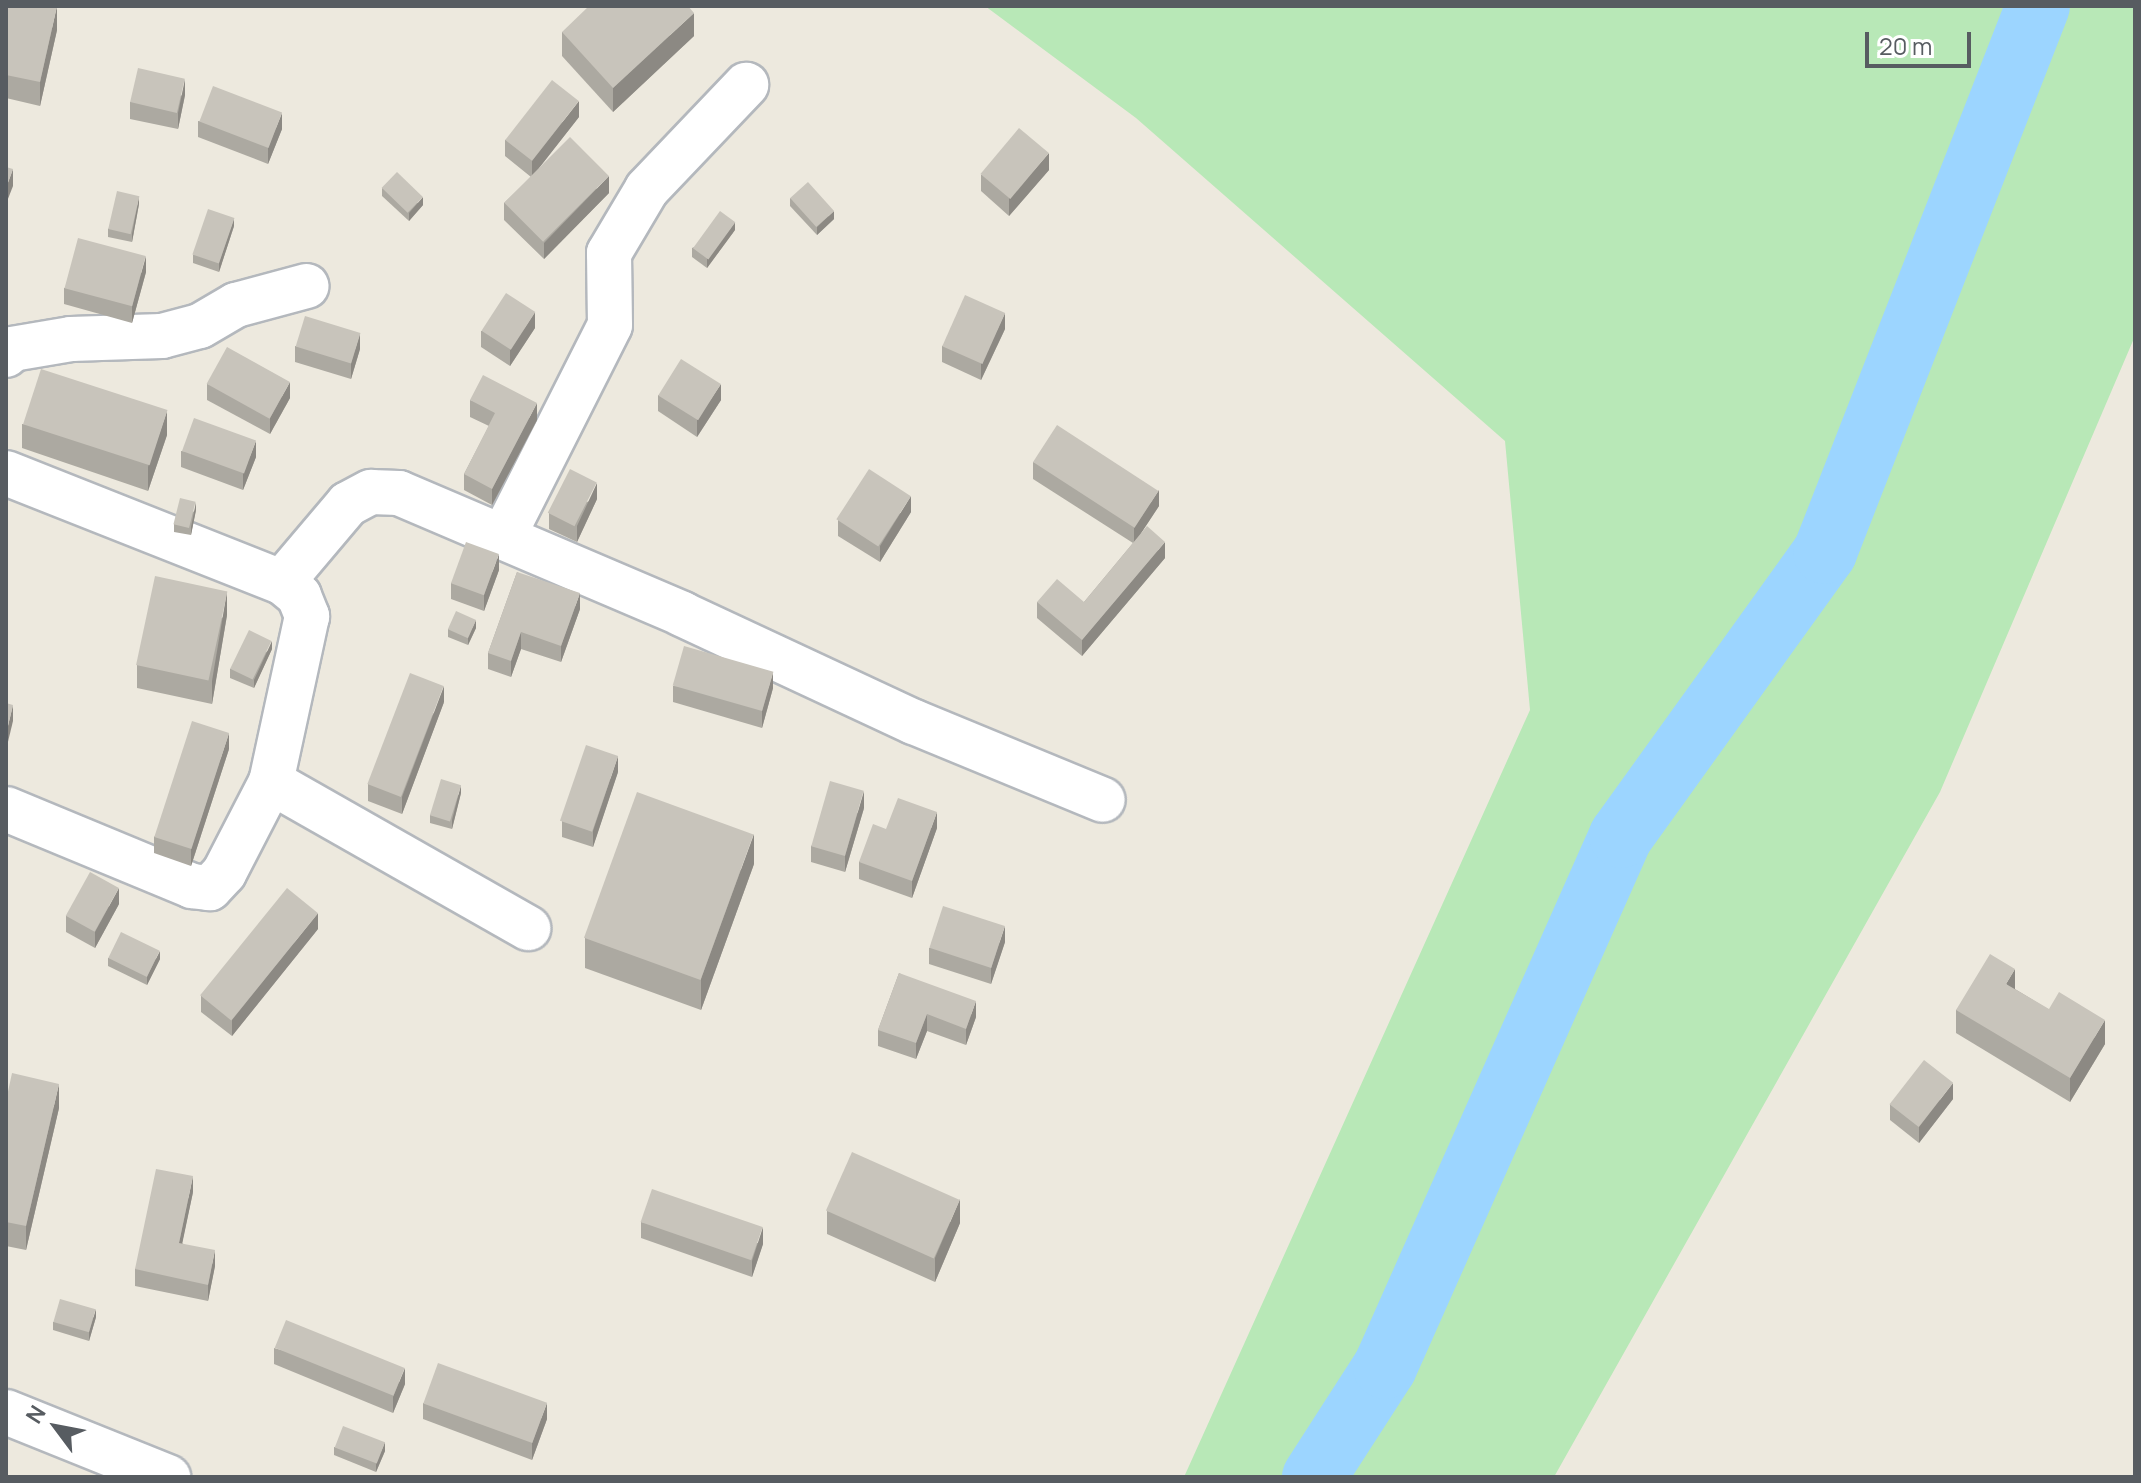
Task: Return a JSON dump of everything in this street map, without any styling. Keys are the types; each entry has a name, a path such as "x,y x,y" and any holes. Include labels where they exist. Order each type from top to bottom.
{"street":[{"path":"503,537 610,325 609,253 647,189 746,85"},
{"path":"6,355 12,349 71,339 162,336 200,326 236,305 307,286"},
{"path":"6,473 282,582 299,596 307,616 271,782 224,873 210,888 192,886 6,809"},
{"path":"282,582 348,504 371,492 399,493 682,614 914,722 1103,800"},
{"path":"271,782 528,928"},
{"path":"6,1412 168,1477"}],"green space":[{"path":"985,6 2135,6 2135,336 1940,792 1554,1477 1184,1477 1530,710 1505,441 1136,118"}],"building":[{"path":"6,6 57,6 40,82 6,75"},
{"path":"589,6 688,6 694,13 613,88 562,32"},
{"path":"138,68 185,79 177,113 130,102"},
{"path":"552,80 579,101 532,161 505,140"},
{"path":"213,86 282,113 268,148 199,121"},
{"path":"1019,128 1049,153 1010,199 980,174"},
{"path":"570,137 609,176 543,242 504,203"},
{"path":"6,167 13,169 6,188"},
{"path":"397,172 423,197 408,213 382,188"},
{"path":"808,182 834,211 816,227 790,198"},
{"path":"117,191 139,196 131,234 108,229"},
{"path":"208,209 234,218 219,264 192,254"},
{"path":"720,211 735,222 708,259 693,248"},
{"path":"78,238 146,256 132,306 65,288"},
{"path":"506,293 535,312 511,350 481,331"},
{"path":"965,295 1005,313 982,364 942,346"},
{"path":"305,316 360,333 351,364 296,347"},
{"path":"227,347 290,382 270,419 207,384"},
{"path":"681,359 721,384 698,420 658,395"},
{"path":"41,369 167,410 150,465 23,424"},
{"path":"483,375 537,403 492,489 464,474 495,413 470,400"},
{"path":"194,418 256,441 244,473 182,451"},
{"path":"1057,425 1158,491 1135,528 1033,462"},
{"path":"570,469 597,483 574,526 548,513"},
{"path":"869,469 911,496 878,547 836,519"},
{"path":"180,498 196,502 189,528 173,524"},
{"path":"1147,526 1165,542 1082,640 1037,602 1057,579 1084,602"},
{"path":"466,542 499,554 484,595 451,583"},
{"path":"517,572 580,593 561,646 521,632 511,661 488,653"},
{"path":"155,576 227,591 208,680 136,665"},
{"path":"456,611 476,620 468,638 448,629"},
{"path":"249,630 271,641 253,680 230,669"},
{"path":"684,646 773,672 762,711 673,685"},
{"path":"410,673 444,686 401,797 367,784"},
{"path":"6,703 13,705 6,734"},
{"path":"192,721 229,733 191,849 154,837"},
{"path":"586,745 618,756 592,832 560,821"},
{"path":"441,779 461,785 450,821 430,815"},
{"path":"830,781 864,791 845,856 811,846"},
{"path":"637,792 754,834 701,980 584,938"},
{"path":"898,798 937,812 912,881 859,862 873,824 886,829"},
{"path":"90,872 119,888 95,932 66,916"},
{"path":"287,888 318,913 231,1020 200,995"},
{"path":"943,906 1005,926 991,968 929,948"},
{"path":"121,932 160,951 147,977 108,958"},
{"path":"1990,954 2015,969 2006,984 2049,1009 2059,992 2105,1020 2070,1078 1956,1010"},
{"path":"899,973 976,1001 966,1029 927,1014 916,1043 878,1030"},
{"path":"1924,1060 1953,1083 1919,1127 1890,1104"},
{"path":"12,1073 59,1084 26,1226 6,1222 6,1101"},
{"path":"852,1152 960,1200 934,1258 826,1210"},
{"path":"156,1169 193,1176 179,1243 215,1250 208,1285 135,1269"},
{"path":"652,1189 763,1227 751,1260 641,1222"},
{"path":"60,1299 96,1309 89,1332 53,1322"},
{"path":"286,1320 405,1368 393,1396 275,1348"},
{"path":"438,1363 547,1403 532,1443 423,1403"},
{"path":"343,1426 385,1442 377,1464 335,1447"}],"waterway":[{"path":"1314,1477 1385,1367 1621,836 1825,552 2038,6"}]}
